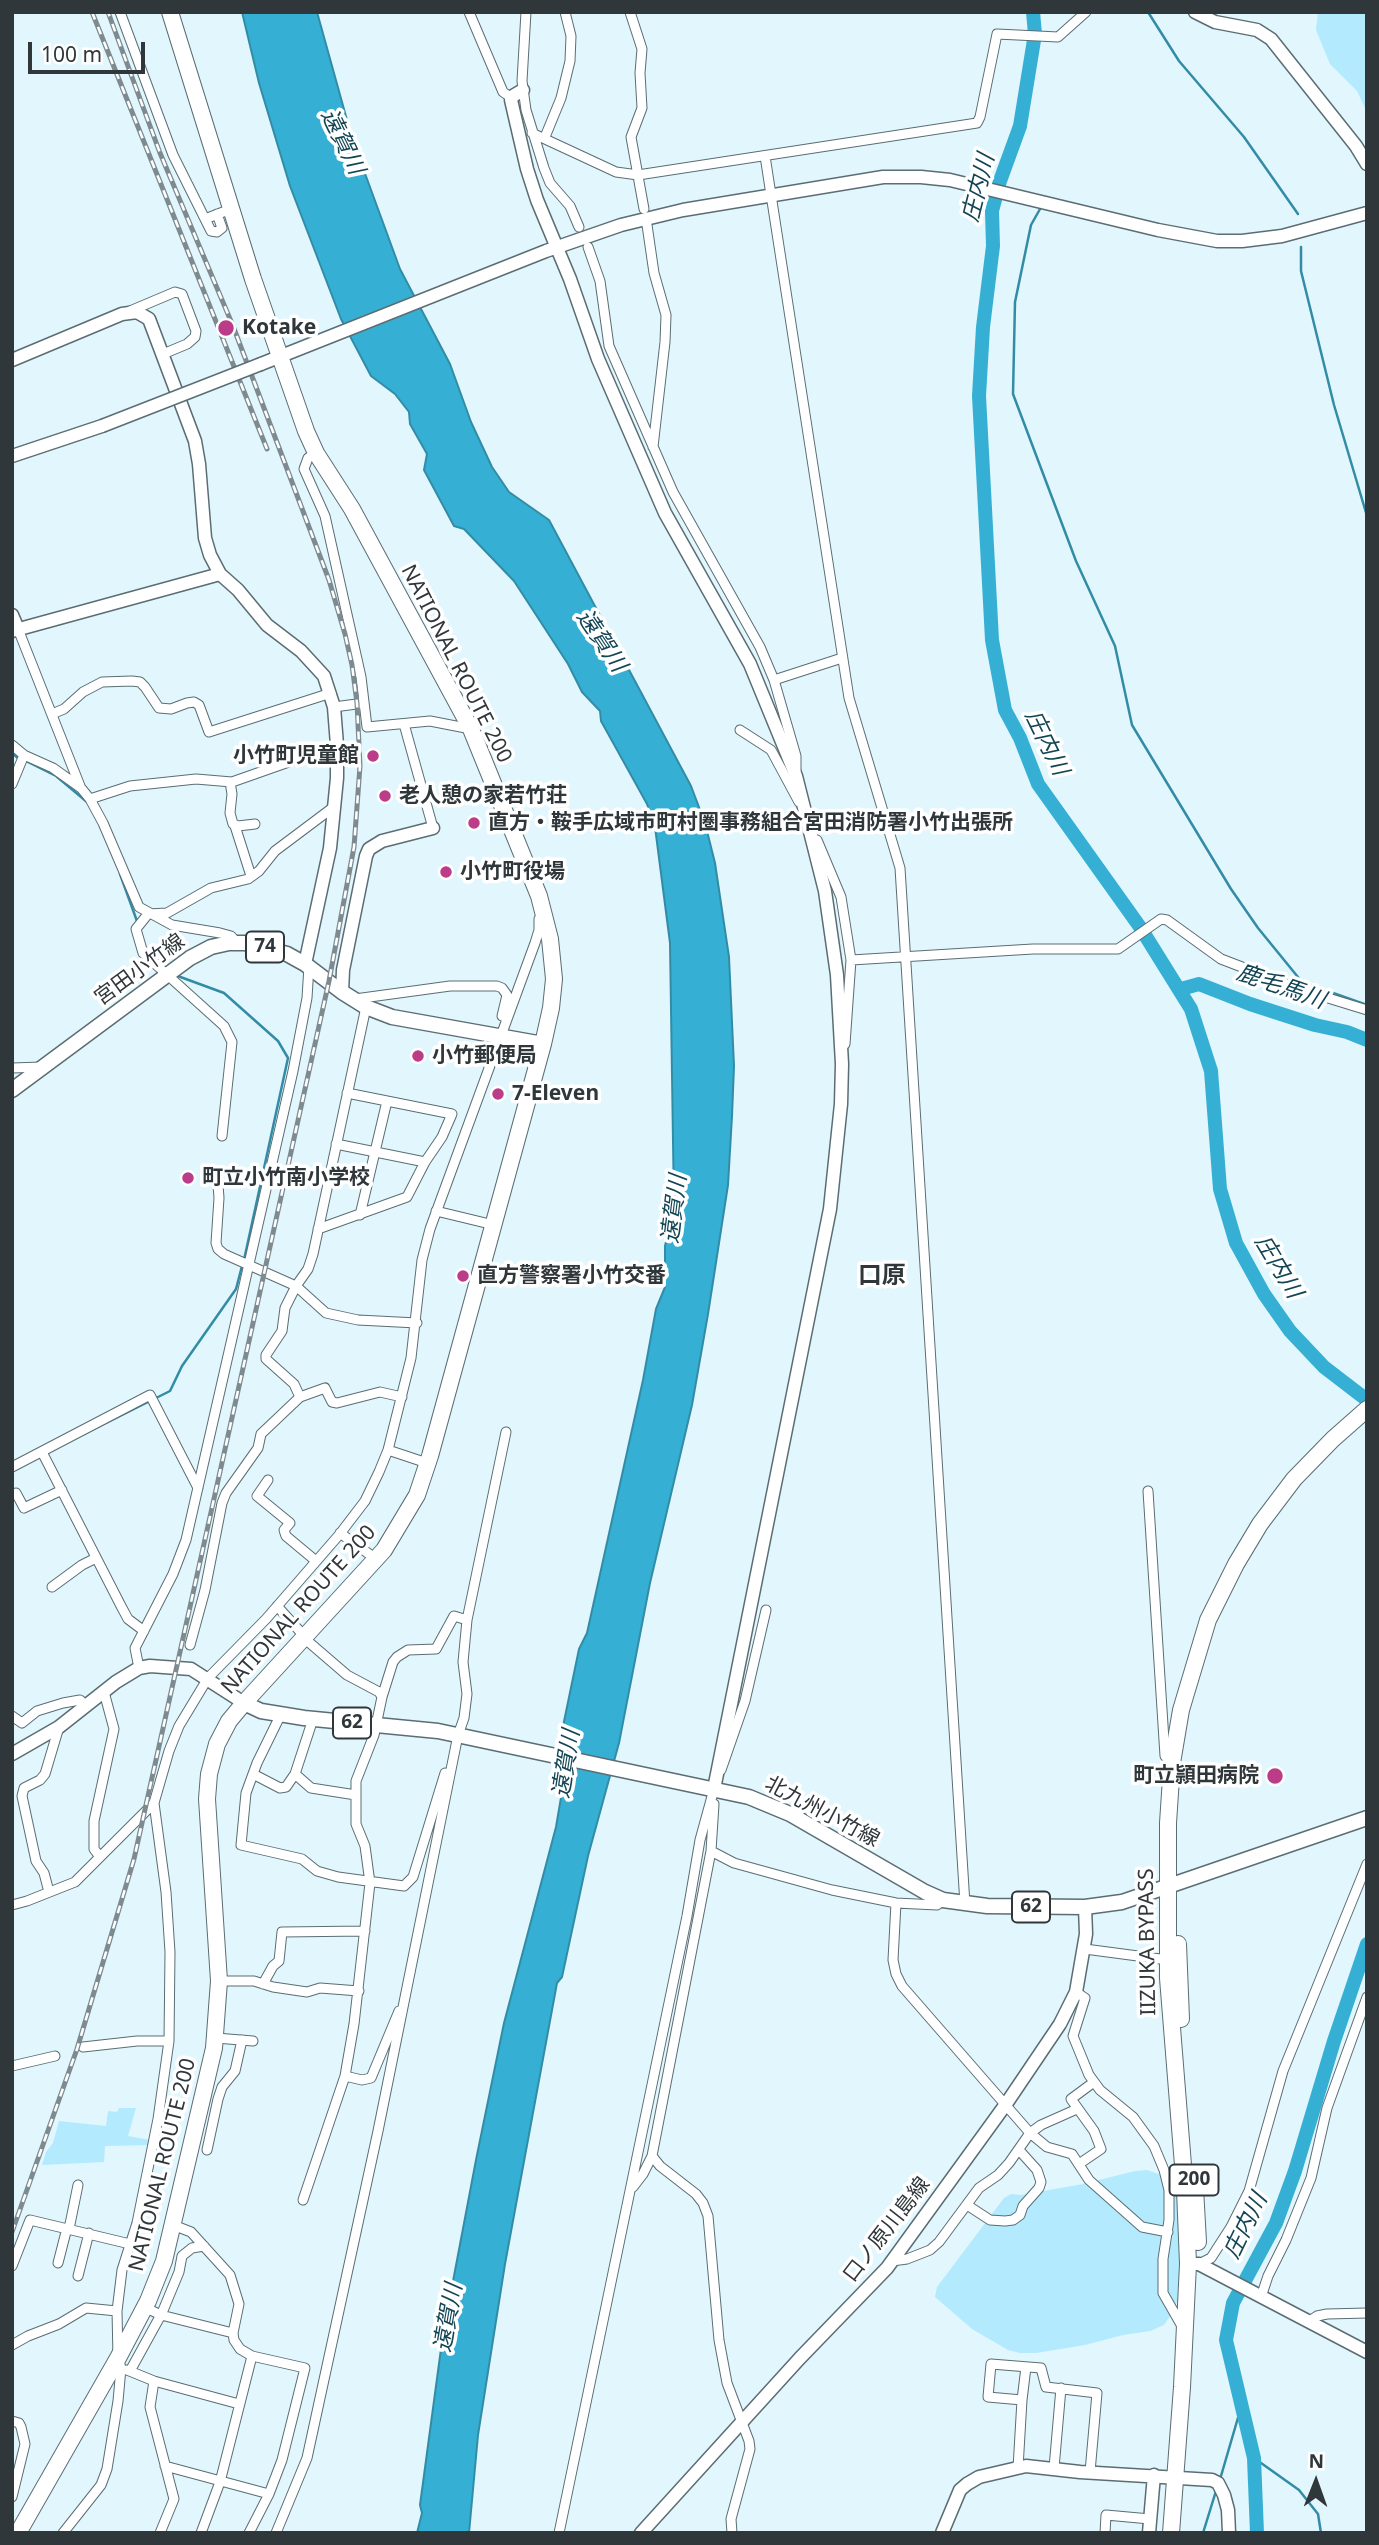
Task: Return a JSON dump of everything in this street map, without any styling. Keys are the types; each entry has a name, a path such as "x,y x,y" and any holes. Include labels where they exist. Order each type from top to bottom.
{"highway":[{"name":"NATIONAL ROUTE 200","path":"18,2533 123,2366 164,2261 216,2038 219,1981 208,1811 209,1774 216,1744 229,1721 244,1703 376,1559 416,1495 428,1463 543,1044 554,979 550,939 539,896 471,729 352,509 316,453 285,355 224,212 170,12"},
{"name":"IIZUKA BYPASS","path":"1171,2533 1180,2476 1185,2331 1193,2264 1168,1960 1173,1885 1168,1823 1172,1763 1181,1710 1208,1620 1260,1524 1294,1479 1364,1417"},
{"name":"200","path":"1180,2533 1180,2476 1197,2212 1181,2036 1173,1885 1176,1824 1188,1715 1217,1624 1239,1575 1291,1496 1364,1417"}],"main road":[{"name":"宮田小竹線","path":"12,1090 190,958 211,947 237,943 271,948 307,965 354,1000 392,1017 543,1044"},
{"name":"北九州小竹線","path":"244,1703 253,1708 313,1719 421,1728 459,1738 712,1786 790,1814 904,1881 943,1900 965,1904 1084,1907 1122,1902 1208,1870 1367,1818"}],"street":[{"path":"120,12 173,155 205,219 211,231 217,232 222,228 224,212 205,219"},
{"path":"469,12 503,92 517,94"},
{"path":"526,12 517,94 532,186 552,249 648,476 665,513 750,664 796,776 825,891 833,938 838,975 841,1057 838,1140 830,1209 559,2533"},
{"path":"545,137 561,98 570,61 571,36 565,12"},
{"path":"630,12 643,55 640,73 642,108 631,137 644,209"},
{"path":"532,133 617,172 638,175 977,123 997,34 1058,37 1086,12"},
{"path":"1195,12 1215,22 1257,30 1271,39 1356,146 1367,164"},
{"path":"517,94 550,183 567,201 579,227"},
{"path":"765,156 849,698 900,868 965,1904"},
{"path":"12,456 102,426 552,249 641,220 683,210 883,177 921,177 950,180 1192,238 1229,242 1282,236 1367,213"},
{"path":"647,225 654,273 666,315 653,449"},
{"path":"588,247 600,281 608,346 653,449 696,534 760,647 774,680 796,756 796,776"},
{"path":"12,359 175,292 182,294 196,331 195,337 187,344 163,354"},
{"path":"122,314 144,314 149,319 163,354 195,441 200,464 205,538 220,574 238,590 267,625 314,664 324,676 334,707 337,745 335,806 330,848 307,965 307,998 297,1047 181,1555 135,1648 139,1668"},
{"path":"316,453 308,458 304,469 326,516 358,662 367,727 430,721 471,729"},
{"path":"15,630 220,574"},
{"path":"12,615 15,630 52,714 80,788"},
{"path":"774,680 842,658"},
{"path":"52,714 64,709 83,692 102,682 132,681 140,682 145,687 159,708 171,709 187,703 199,705 209,732 331,693"},
{"path":"334,707 364,703"},
{"path":"300,1397 294,1384 266,1359 266,1355 282,1331 285,1308 308,1269 347,1093 354,1000 343,970 366,856 369,849 382,841 432,828 404,724"},
{"path":"740,730 771,750 806,816 841,897 851,960 847,1028 841,1057"},
{"path":"12,745 24,755 53,768 90,799 103,823 135,901 148,914 172,925 231,936 237,943"},
{"path":"90,799 130,786 196,779 230,782 337,745"},
{"path":"12,784 24,755"},
{"path":"230,782 230,819 235,826 251,876"},
{"path":"222,1136 232,1042 224,1026 143,953 136,929 148,914 167,913 201,892 237,883 251,876 275,851 335,806"},
{"path":"235,826 255,824"},
{"path":"63,2533 101,2485 107,2469 123,2366 117,2311 122,2270 150,2161 169,2041 170,1952 167,1904 154,1803 179,1726 208,1678 277,1606 340,1533 365,1501 388,1450 402,1397 416,1323 422,1260 436,1211 539,930 539,896"},
{"path":"851,960 1033,949 1118,949 1126,946 1161,919 1167,919 1221,959 1312,994 1367,1010"},
{"path":"354,1000 450,986 497,986 507,995 499,1035"},
{"path":"12,1068 42,1068"},
{"path":"318,1229 404,1200 442,1137 452,1114 347,1093"},
{"path":"360,1215 387,1101"},
{"path":"336,1144 425,1162"},
{"path":"214,1179 218,1185 215,1234 218,1249 224,1254 296,1286 327,1313 358,1320 416,1323"},
{"path":"436,1211 494,1225"},
{"path":"190,1645 205,1590 222,1503 226,1493 258,1448 261,1434 300,1397 325,1388 332,1402 337,1403 380,1392 402,1397"},
{"path":"12,1466 150,1395 198,1488"},
{"path":"276,2533 307,2458 405,2001 464,1718 467,1694 463,1662 467,1620 506,1432"},
{"path":"388,1450 428,1463"},
{"path":"42,1452 128,1619 144,1631"},
{"path":"268,1480 257,1496 290,1522 284,1530 286,1536 316,1561"},
{"path":"16,1493 24,1508 62,1490"},
{"path":"1148,1491 1165,1756 1172,1763"},
{"path":"340,1533 376,1559"},
{"path":"52,1587 96,1558"},
{"path":"277,1606 305,1637 347,1675 379,1692 383,1697"},
{"path":"630,2191 652,2156 711,1851 712,1786 729,1751 745,1701 766,1610"},
{"path":"303,2200 345,2076 359,1991 370,1883 365,1846 356,1824 358,1775 369,1749 393,1662 408,1650 436,1649 454,1616 467,1620"},
{"path":"12,1754 59,1727 139,1668 183,1667 208,1678 244,1703"},
{"path":"100,1857 94,1849 94,1821 114,1729 104,1692"},
{"path":"12,1716 22,1723 37,1711 63,1703 80,1700 86,1706"},
{"path":"281,1714 246,1793 241,1845 302,1859 317,1871 370,1883 404,1886 414,1877 459,1738"},
{"path":"253,1774 280,1788 286,1787 295,1773 313,1719"},
{"path":"50,1892 44,1873 36,1861 22,1796 24,1788 40,1780 45,1774 59,1727"},
{"path":"295,1773 311,1788 356,1795"},
{"path":"12,1905 75,1882 154,1803"},
{"path":"711,1851 734,1863 832,1890 896,1903 937,1905 943,1900"},
{"path":"1193,2264 1211,2258 1250,2190 1283,2071 1367,1864"},
{"path":"896,1903 893,1960 902,1986 1030,2133 1047,2147 1072,2154 1089,2180 1142,2227 1168,2232"},
{"name":"口ノ原川島線","path":"640,2533 892,2261 1006,2104 1060,2024 1076,1992 1084,1949 1084,1907"},
{"path":"263,1984 279,1961 282,1932 365,1931"},
{"path":"1084,1949 1168,1960"},
{"path":"219,1981 254,1981 307,1992 320,1989 359,1991"},
{"path":"1076,1992 1085,1998 1073,2036 1081,2059 1100,2090 1133,2117 1154,2146 1170,2190 1168,2232 1163,2259 1163,2293 1185,2331"},
{"path":"1260,2297 1311,2178 1327,2108 1367,1997"},
{"path":"345,2076 362,2080 370,2078 405,2001"},
{"path":"216,2038 253,2041"},
{"path":"206,2150 222,2087 235,2071 242,2040"},
{"path":"83,2047 137,2041 169,2041"},
{"path":"12,2066 55,2056"},
{"path":"1079,2165 1101,2149 1094,2131 1071,2099 1094,2082"},
{"path":"892,2261 907,2259 930,2250 939,2242 979,2188 998,2175 1030,2133 1041,2125 1077,2109"},
{"path":"967,2205 990,2220 1013,2220 1020,2215 1023,2206 1035,2194 1041,2182 1037,2170 1019,2150"},
{"path":"652,2156 660,2166 696,2194 708,2216 719,2340 727,2383 750,2449 732,2519 732,2533"},
{"path":"58,2263 78,2185"},
{"path":"12,2266 30,2220 130,2244"},
{"path":"173,2225 191,2232 230,2275 239,2299 233,2333 240,2349 252,2356 305,2368 282,2460 269,2494 249,2533"},
{"path":"78,2276 89,2233"},
{"path":"123,2366 161,2315 179,2272 182,2256 192,2248 204,2246"},
{"path":"1193,2264 1367,2352"},
{"path":"144,2307 161,2315 233,2333"},
{"path":"12,2345 59,2324 86,2308 117,2311"},
{"path":"1308,2322 1326,2314 1367,2313"},
{"path":"201,2533 220,2482 252,2356"},
{"path":"1022,2400 988,2397 991,2364 1041,2368 1046,2387 1097,2393 1090,2472"},
{"path":"123,2366 154,2381 239,2404"},
{"path":"1018,2468 1026,2367"},
{"path":"154,2381 150,2407 174,2499 160,2533"},
{"path":"1054,2468 1061,2388"},
{"path":"12,2421 19,2423 25,2444 12,2497"},
{"path":"165,2466 269,2494"},
{"path":"942,2533 960,2490 967,2484 979,2477 1026,2466 1212,2480 1218,2483 1228,2510 1229,2533"},
{"path":"1149,2533 1154,2475"},
{"path":"1105,2533 1106,2515 1150,2519"}],"shaded area":[{"path":"1318,12 1367,12 1367,112 1357,91 1330,64 1316,30"},
{"path":"119,2108 136,2108 128,2136 150,2140 149,2145 105,2146 104,2162 42,2165 46,2152 53,2143 59,2121 106,2126 108,2111 117,2112"},
{"path":"1147,2170 1170,2178 1182,2209 1180,2294 1164,2325 1150,2331 1085,2345 1020,2353 1008,2350 972,2329 935,2297 937,2287 1004,2198 1011,2194 1021,2195"}],"water":[{"name":"遠賀川","path":"242,12 317,12 352,138 400,269 450,364 471,422 492,467 509,492 549,520 691,786 705,823 715,863 729,957 734,1066 728,1185 708,1314 692,1405 650,1583 619,1743 588,1856 562,1977 557,1983 505,2264 478,2435 469,2533 417,2533 422,2513 420,2505 443,2334 476,2160 504,2023 556,1827 564,1780 561,1736 579,1649 587,1633 656,1309 665,1287 665,1246 674,1207 670,943 655,827 647,804 601,721 600,711 582,692 568,664 514,581 464,529 454,526 424,470 427,454 410,424 409,412 395,394 371,376 341,319 290,186 259,83"}],"waterway":[{"name":"庄内川","path":"1033,12 1035,34 1020,126 992,211 993,246 983,327 979,396 992,640 1005,710 1020,738 1038,784 1140,927 1191,1009 1211,1071 1220,1189 1236,1243 1264,1294 1290,1331 1324,1367 1367,1400"},
{"path":"1148,12 1179,61 1244,137 1298,214"},
{"path":"1040,209 1031,225 1015,302 1013,394 1076,561 1115,646 1132,725 1231,889 1258,928 1302,982 1367,1005"},
{"path":"1301,247 1301,271 1334,405 1367,516"},
{"path":"12,753 19,759"},
{"path":"26,761 56,776 87,802"},
{"path":"120,874 138,924"},
{"path":"175,975 224,993 278,1041 288,1058 244,1260"},
{"name":"鹿毛馬川","path":"1181,989 1199,984 1250,1004 1367,1040"},
{"path":"156,1398 170,1391 182,1366 236,1289 242,1266"},
{"path":"84,1434 150,1401"},
{"name":"庄内川","path":"1257,2533 1254,2458 1226,2340 1233,2303 1276,2223 1295,2171 1334,2041 1367,1944"},
{"path":"1221,2476 1242,2404"},
{"path":"1254,2458 1299,2490 1318,2514 1321,2533"},
{"path":"1203,2533 1216,2491"}],"railway":[{"path":"92,12 267,449"},
{"path":"12,2232 77,2049 134,1859 329,981 354,847 360,766 352,665 329,580 233,326 160,153 108,12"}],"place":[{"name":"Kotake","path":"226,328"},
{"name":"小竹町児童館","path":"373,756"},
{"name":"老人憩の家若竹荘","path":"385,796"},
{"name":"直方・鞍手広域市町村圏事務組合宮田消防署小竹出張所","path":"474,823"},
{"name":"小竹町役場","path":"446,872"},
{"name":"小竹郵便局","path":"418,1056"},
{"name":"7-Eleven","path":"498,1094"},
{"name":"町立小竹南小学校","path":"188,1178"},
{"name":"直方警察署小竹交番","path":"463,1276"},
{"name":"町立頴田病院","path":"1275,1776"}],"district":[{"name":"口原","path":"882,1276"}]}
